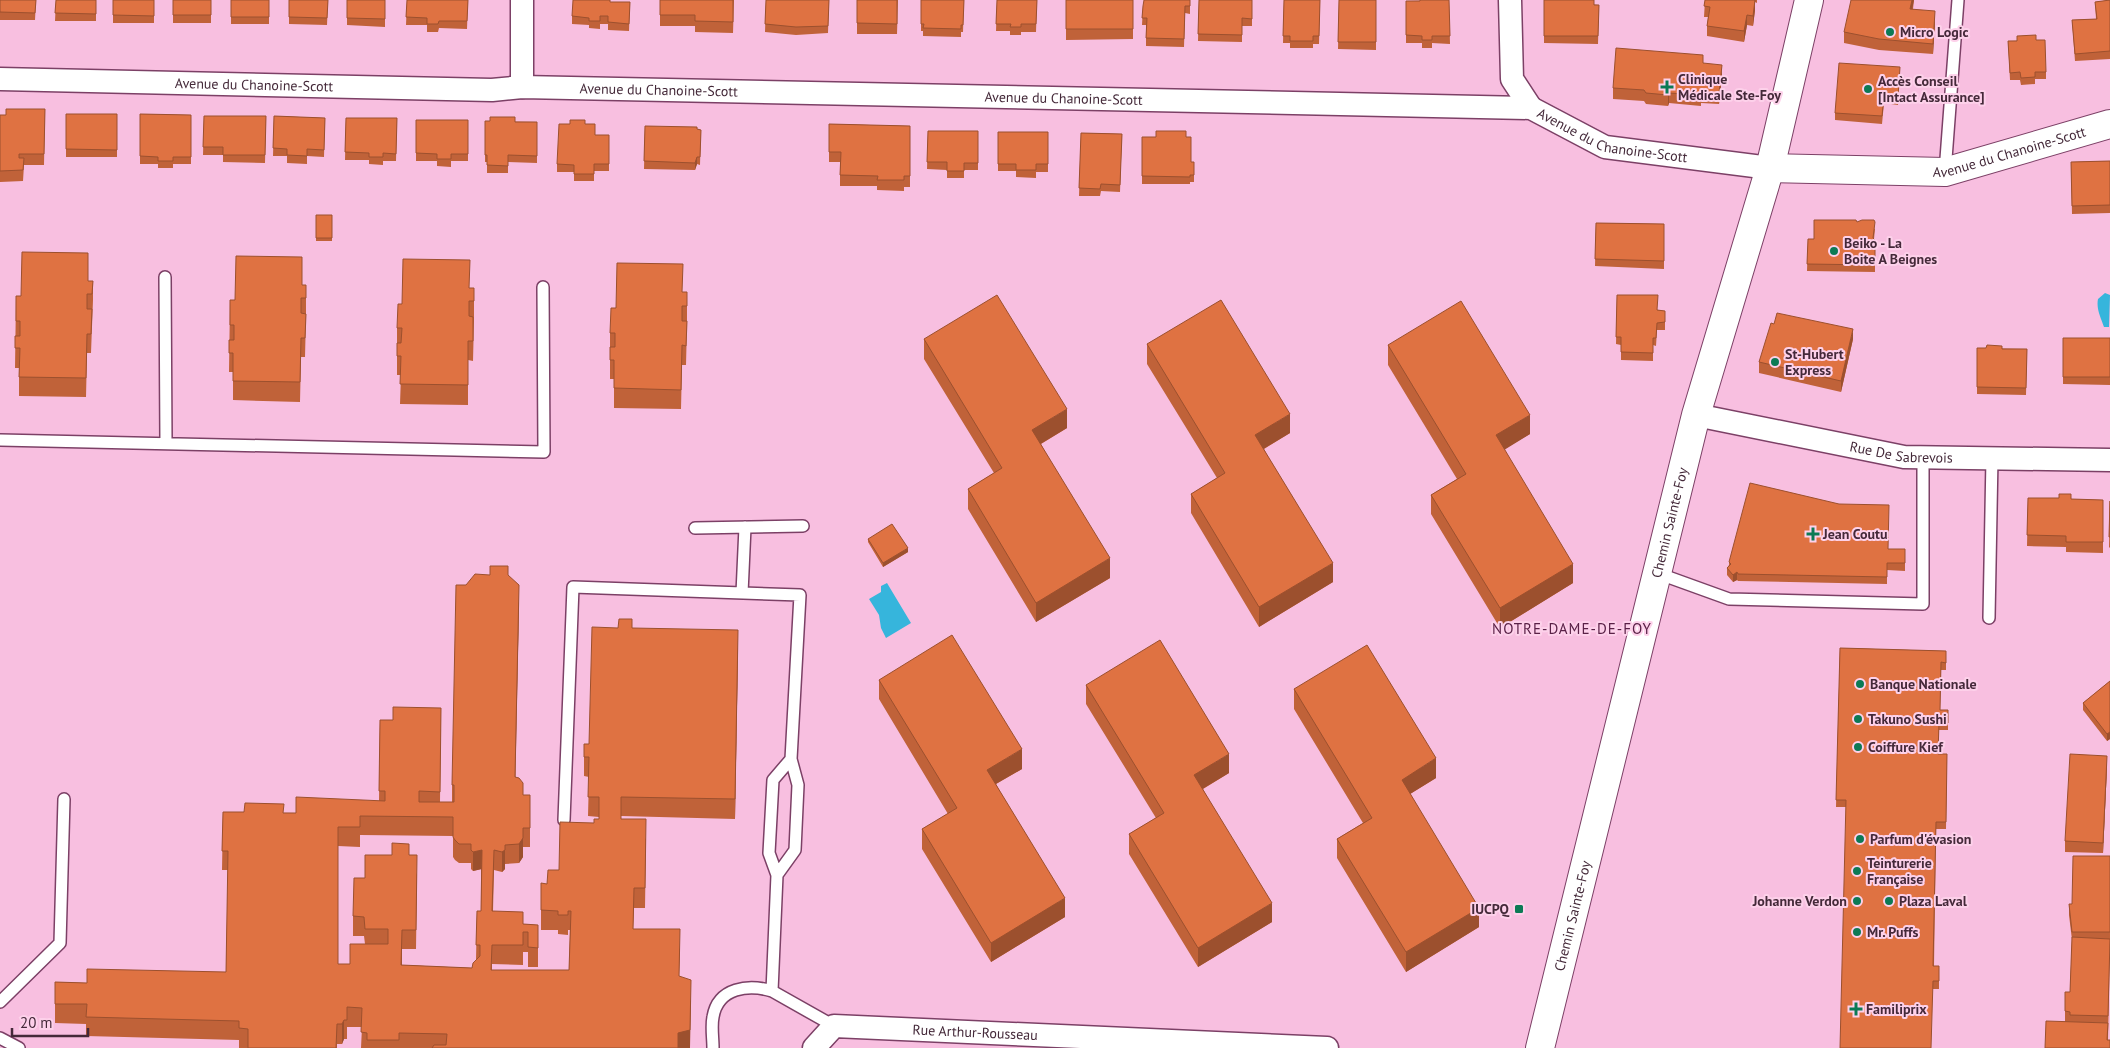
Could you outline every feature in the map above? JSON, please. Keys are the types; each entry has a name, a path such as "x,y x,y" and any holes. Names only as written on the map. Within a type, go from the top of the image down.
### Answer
{"main road":[{"name":"Chemin Sainte-Foy","path":"1540,1048 1696,415 1770,168 1809,0"},
{"name":"Avenue du Chanoine-Scott","path":"1770,168 1945,172 2110,124"}],"street":[{"path":"522,0 522,87"},
{"path":"1510,0 1512,78 1531,108"},
{"name":"Avenue du Chanoine-Scott","path":"0,79 483,90 522,87 1531,108 1605,147 1770,168"},
{"name":"Rue De Sabrevois","path":"1696,415 1904,458 2110,460"},
{"path":"814,1048 834,1026"},
{"name":"Rue Arthur-Rousseau","path":"834,1026 1327,1048"}],"lane":[{"path":"1945,172 1958,0"},
{"path":"165,277 166,444"},
{"path":"0,440 544,452 543,287"},
{"path":"1657,574 1729,599 1923,604 1923,458"},
{"path":"1989,618 1992,458"},
{"path":"695,528 803,526"},
{"path":"742,593 745,528"},
{"path":"564,820 573,587 800,595 790,759 798,785 795,850 777,875"},
{"path":"772,991 777,875 769,853 774,780 790,759"},
{"path":"0,1002 60,943 64,799"},
{"path":"713,1048 712,1016 722,998 737,988 758,986 772,991 834,1026"},
{"path":"0,1038 19,1048"}],"water":[{"path":"2105,293 2110,295 2109,327 2104,327 2098,306 2098,299"},
{"path":"887,583 911,623 886,638 881,628 879,615 869,599 881,592 881,586"}],"building":[{"path":"0,0 36,0 35,13 0,12"},
{"path":"56,0 96,0 96,14 55,13"},
{"path":"113,0 154,0 154,16 113,15"},
{"path":"173,0 211,0 211,15 173,15"},
{"path":"231,0 269,0 269,17 231,17"},
{"path":"289,0 328,0 327,18 289,17"},
{"path":"347,0 385,0 385,19 347,18"},
{"path":"407,0 468,0 467,21 439,21 438,24 427,24 427,18 406,17"},
{"path":"573,0 630,2 629,24 608,22 608,16 600,16 600,21 589,21 589,18 572,16"},
{"path":"660,0 733,0 733,22 695,21 695,15 660,15"},
{"path":"766,0 829,0 828,26 796,27 765,24"},
{"path":"857,0 897,0 897,24 857,23"},
{"path":"921,0 964,0 963,25 961,25 961,29 923,28 924,24 921,24"},
{"path":"997,0 1037,0 1036,24 1021,24 1021,27 1010,27 1011,24 996,24"},
{"path":"1066,0 1133,0 1133,29 1066,29"},
{"path":"1144,0 1190,0 1190,6 1185,6 1184,39 1146,38 1147,18 1142,18"},
{"path":"1199,0 1252,0 1252,19 1242,18 1242,35 1198,34"},
{"path":"1284,0 1320,0 1319,36 1313,36 1313,41 1290,41 1290,36 1283,36"},
{"path":"1339,0 1376,0 1376,42 1338,42"},
{"path":"1449,0 1450,36 1432,36 1432,40 1422,40 1422,36 1406,35 1406,1"},
{"path":"1544,0 1594,0 1594,5 1599,5 1598,36 1544,36"},
{"path":"1705,0 1755,0 1753,16 1747,15 1744,31 1707,26 1710,7 1704,6"},
{"name":"Micro Logic","path":"1851,0 1912,0 1910,9 1935,11 1933,44 1879,39 1844,32"},
{"path":"2110,0 2110,51 2075,54 2072,20 2097,19 2095,2"},
{"path":"2036,35 2036,40 2045,40 2046,72 2035,72 2035,77 2021,78 2020,72 2010,73 2008,41 2017,41 2017,36"},
{"name":"Clinique Médicale Ste-Foy","path":"1616,48 1703,55 1703,63 1722,65 1719,93 1701,92 1701,95 1669,93 1668,95 1646,93 1644,90 1613,88"},
{"name":"Accès Conseil [Intact Assurance]","path":"1839,63 1900,67 1898,97 1884,96 1882,116 1835,113"},
{"path":"6,109 45,109 44,154 19,154 19,158 24,158 23,170 0,171 0,115 6,115"},
{"path":"66,114 117,114 117,150 66,149"},
{"path":"140,114 191,115 191,157 173,157 173,161 158,161 158,157 140,156"},
{"path":"204,116 266,116 265,155 223,155 223,147 203,147"},
{"path":"274,116 325,118 324,150 307,149 307,156 287,155 287,149 273,148"},
{"path":"490,117 515,117 515,122 537,122 537,156 508,155 508,166 487,165 487,155 485,155 485,121 490,121"},
{"path":"346,118 397,118 396,154 383,153 383,157 369,157 369,153 345,152"},
{"path":"416,120 468,120 468,154 451,154 451,159 437,159 437,154 416,153"},
{"path":"570,120 585,120 585,124 595,124 595,135 609,135 609,164 594,164 594,174 574,174 574,165 557,164 559,124 570,124"},
{"path":"829,124 910,126 910,176 904,176 904,180 877,180 878,176 840,175 841,152 829,152"},
{"path":"645,126 697,127 697,129 701,130 700,157 697,157 695,163 644,161"},
{"path":"928,131 978,131 978,163 964,163 964,171 947,171 947,162 927,162"},
{"path":"1156,131 1186,131 1186,137 1191,137 1191,162 1194,162 1194,175 1190,175 1190,177 1142,176 1142,137 1156,137"},
{"path":"998,132 1048,132 1048,164 1036,164 1036,170 1016,170 1016,164 998,164"},
{"path":"1081,133 1122,134 1120,185 1101,184 1100,189 1079,188"},
{"path":"2110,161 2110,205 2072,206 2071,162"},
{"path":"316,215 332,215 332,238 316,238"},
{"path":"1814,220 1856,220 1857,222 1874,220 1875,265 1807,264 1808,239 1814,239"},
{"path":"1596,223 1664,224 1664,261 1595,259"},
{"path":"22,252 88,253 88,281 93,281 92,294 87,294 87,309 92,309 91,334 87,334 86,378 19,377 20,348 15,348 15,336 20,336 20,321 16,321 16,296 21,296"},
{"path":"236,256 302,257 302,285 306,285 306,298 301,298 301,313 306,314 305,338 301,338 300,382 233,381 233,353 229,353 229,340 234,340 234,325 230,325 230,300 235,300"},
{"path":"403,259 470,260 469,288 474,288 474,301 469,301 469,316 473,317 473,341 468,341 468,385 400,384 401,356 397,356 397,343 401,343 402,328 397,328 398,304 402,304"},
{"path":"617,263 683,264 682,292 687,292 687,306 682,306 682,321 687,321 686,346 682,345 681,390 614,388 614,360 610,360 610,347 615,347 615,333 610,333 611,308 616,308"},
{"path":"997,295 1067,409 1032,430 1110,558 1036,603 968,489 1002,468 924,339"},
{"path":"1617,295 1658,295 1657,310 1665,311 1665,322 1657,323 1656,338 1653,338 1653,353 1621,352 1621,337 1616,337"},
{"path":"1221,300 1290,414 1255,435 1333,563 1259,607 1191,494 1225,473 1147,344"},
{"path":"1461,301 1530,415 1496,435 1573,564 1500,608 1431,495 1466,474 1388,345"},
{"path":"1777,313 1853,329 1841,381 1759,362 1771,323 1774,324"},
{"path":"2063,338 2110,338 2110,377 2063,377"},
{"path":"1987,345 2002,346 2002,349 2027,349 2026,388 1977,387 1977,348 1986,348"},
{"name":"Jean Coutu","path":"1750,483 1839,504 1889,505 1888,549 1905,549 1905,563 1887,563 1887,577 1738,574 1737,572 1733,575 1727,568 1731,564 1729,562"},
{"path":"2059,494 2071,494 2071,499 2103,500 2103,542 2066,542 2066,536 2027,535 2028,498 2059,498"},
{"path":"2110,501 2110,537 2109,537"},
{"path":"892,524 908,548 883,563 868,539"},
{"path":"490,566 508,566 508,575 519,585 515,777 519,778 523,783 523,795 530,795 530,828 523,828 523,838 519,844 505,845 505,850 502,852 494,850 492,911 523,912 523,924 538,925 538,948 528,947 528,932 523,932 523,945 492,945 491,970 569,970 571,911 568,911 568,915 558,915 558,911 541,910 541,883 547,884 548,870 559,870 560,822 594,823 594,819 599,819 599,797 588,797 589,757 584,757 584,744 589,744 592,627 618,628 619,619 632,619 632,628 738,630 735,799 621,797 621,819 646,819 645,888 634,888 633,929 680,929 679,976 691,980 690,1030 678,1033 678,1048 432,1048 434,1045 446,1045 447,1034 399,1033 399,1040 367,1040 367,1033 361,1032 362,1008 347,1007 347,1020 344,1020 342,1024 337,1024 336,1048 248,1048 248,1029 239,1028 239,1021 86,1017 87,1004 55,1004 55,982 87,983 87,969 226,972 228,851 222,851 223,812 244,812 245,803 284,804 283,813 296,813 296,797 385,801 385,791 379,791 380,720 393,720 393,707 441,708 440,792 419,791 419,802 454,802 454,785 452,785 456,585 466,585 475,574 490,575","holes":["360,816 453,817 453,837 455,840 459,844 471,844 473,852 482,850 481,911 477,911 476,945 480,945 480,956 473,963 472,968 401,965 402,930 416,930 417,855 409,855 409,844 392,843 392,855 365,855 365,878 354,878 353,916 364,917 365,929 388,929 388,944 350,944 350,964 338,964 338,827 360,827"]},
{"path":"952,635 1022,749 987,770 1065,898 991,943 922,829 957,808 879,680"},
{"path":"1160,640 1229,754 1194,775 1272,903 1198,948 1129,834 1164,813 1086,685"},
{"path":"1367,645 1436,758 1402,780 1479,908 1406,952 1337,839 1372,818 1294,689"},
{"name":"Plaza Laval","path":"1840,648 1946,651 1946,663 1941,662 1940,710 1948,710 1948,723 1939,722 1938,754 1947,754 1946,822 1936,822 1933,966 1939,966 1939,981 1933,981 1931,1048 1840,1048 1846,800 1836,800"},
{"path":"2110,681 2110,732 2107,734 2083,703"},
{"path":"2070,754 2107,756 2103,843 2065,841"},
{"path":"2073,856 2110,856 2110,932 2072,932 2069,904 2072,904"},
{"path":"2072,937 2110,939 2108,1016 2070,1015 2070,1012 2065,1011 2065,992 2070,992"},
{"path":"2046,1021 2108,1023 2107,1040 2110,1040 2110,1048 2045,1048"}],"place":[{"name":"Micro Logic","path":"1890,32"},
{"name":"Clinique Médicale Ste-Foy","path":"1667,87"},
{"name":"Accès Conseil [Intact Assurance]","path":"1868,89"},
{"name":"Beiko - La Boite A Beignes","path":"1834,251"},
{"name":"St-Hubert Express","path":"1775,362"},
{"name":"Jean Coutu","path":"1813,534"},
{"name":"Banque Nationale","path":"1860,684"},
{"name":"Takuno Sushi","path":"1858,719"},
{"name":"Coiffure Kief","path":"1858,747"},
{"name":"Parfum d'évasion","path":"1860,839"},
{"name":"Teinturerie Française","path":"1857,871"},
{"name":"Johanne Verdon","path":"1857,901"},
{"name":"Plaza Laval","path":"1889,901"},
{"name":"IUCPQ","path":"1519,909"},
{"name":"Mr. Puffs","path":"1857,932"},
{"name":"Familiprix","path":"1856,1009"}],"district":[{"name":"NOTRE-DAME-DE-FOY","path":"1572,628"}]}
